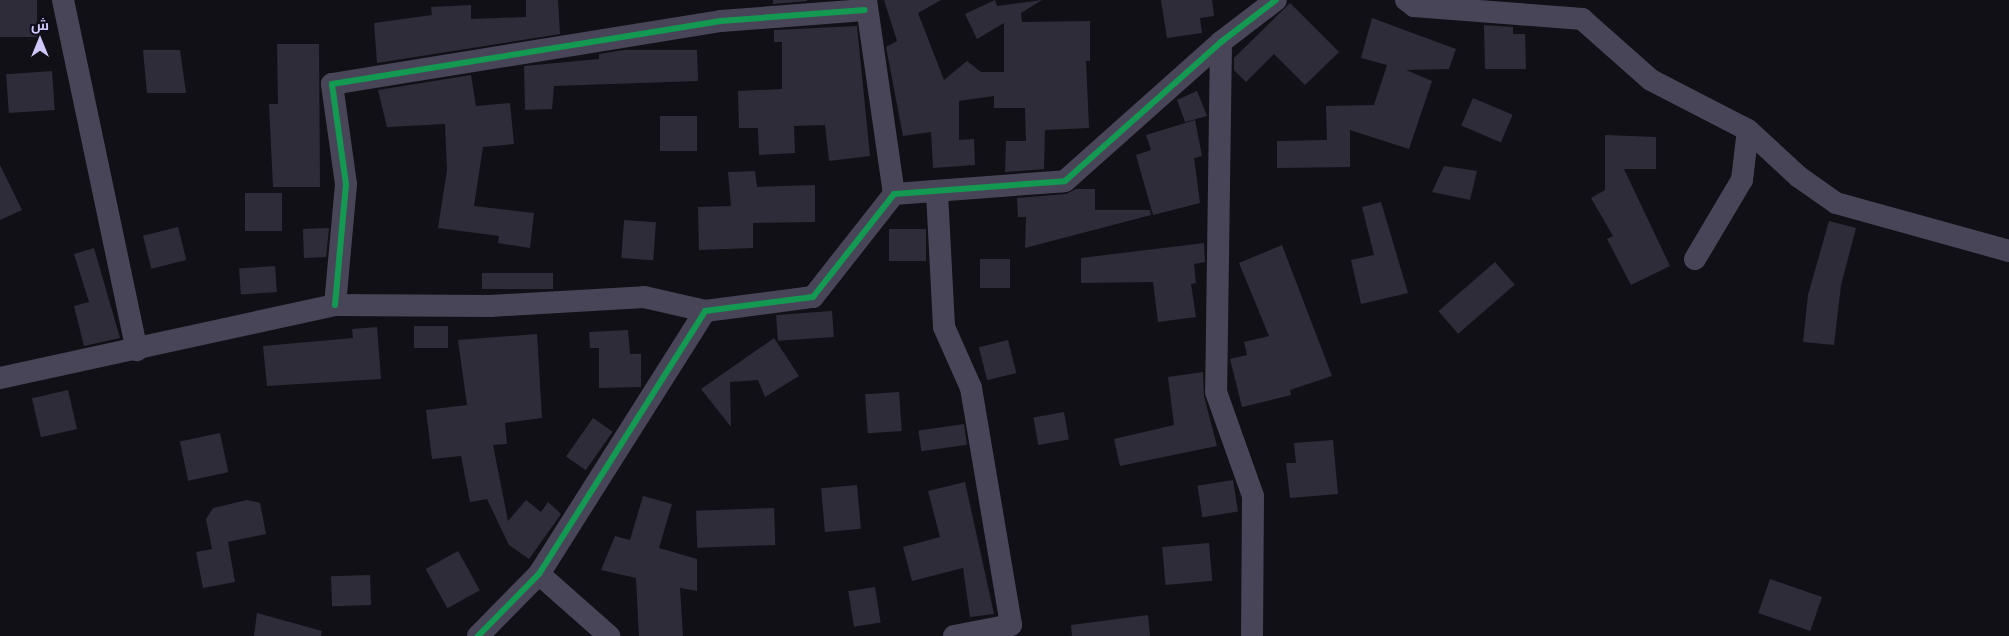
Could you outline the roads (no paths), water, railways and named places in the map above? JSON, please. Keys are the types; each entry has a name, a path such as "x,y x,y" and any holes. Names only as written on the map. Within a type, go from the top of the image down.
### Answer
{"street":[{"path":"63,0 137,350"},
{"path":"894,194 937,193 1065,180 1221,42 1276,0"},
{"path":"1406,0 1414,6 1582,19 1651,80 1748,130 1799,177 1836,203 2009,251"},
{"path":"0,378 137,350 335,305 490,306 644,298 705,311 813,297 894,194 865,5 721,21 332,84 346,184 335,305"},
{"path":"1221,42 1216,392 1253,496 1252,636"},
{"path":"1696,259 1742,180 1748,130"},
{"path":"937,193 944,327 971,388 1012,631 954,636"},
{"path":"478,636 539,574 705,311"},
{"path":"539,574 609,636"}]}
